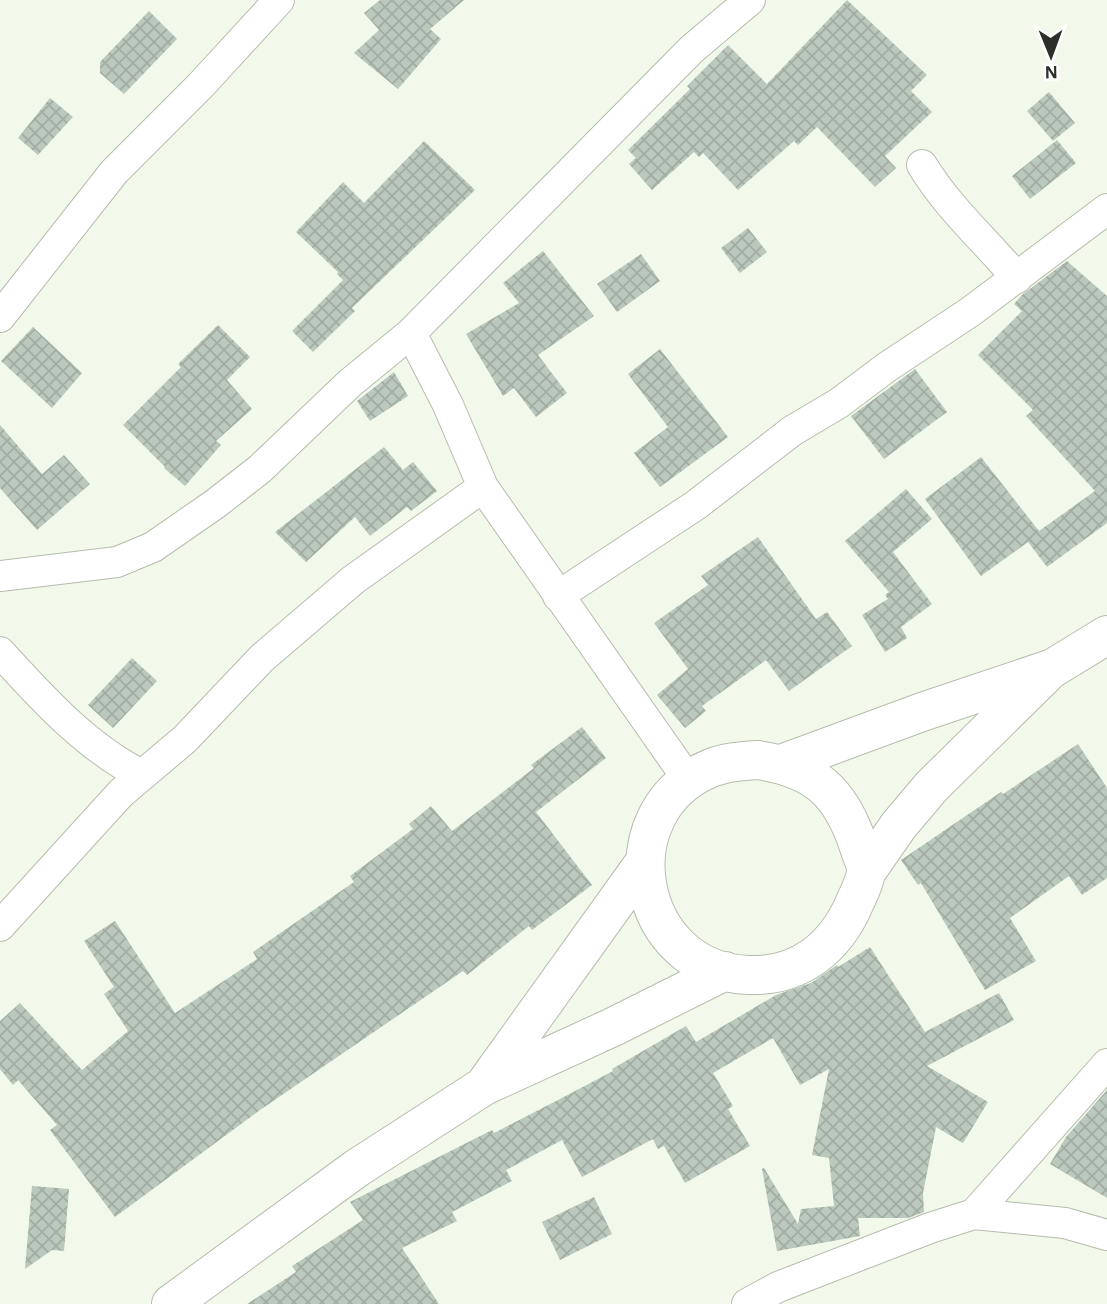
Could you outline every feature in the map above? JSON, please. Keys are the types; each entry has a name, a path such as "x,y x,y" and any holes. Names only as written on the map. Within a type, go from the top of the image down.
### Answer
{"main road":[{"path":"781,764 1052,668 1107,635"},
{"path":"867,871 853,826 844,808 824,786 804,773 781,764 758,760 733,762 710,769 689,781 671,797 657,817 648,839 644,863 646,887 664,932 681,949 701,963 747,975 772,974 795,967 816,955 834,939 848,919 867,871 899,825 932,786 1052,668"},
{"path":"484,1086 644,863"},
{"path":"171,1304 356,1168 484,1086 613,1027 725,971"}],"street":[{"path":"0,317 114,172 201,85 279,0"},
{"path":"0,576 117,562 153,547 215,504 260,469 350,383 411,333 692,49 750,0"},
{"path":"922,165 955,212 1017,278"},
{"path":"558,596 696,505 792,431 839,403 1017,278 1107,209"},
{"path":"411,333 448,405 483,487 689,781"},
{"path":"0,926 97,818 185,739 262,657 353,580 483,487"},
{"path":"0,652 99,748 120,764 142,775"},
{"path":"974,1214 1107,1064"},
{"path":"747,1304 778,1287 930,1228 974,1214 1065,1223 1107,1235"}],"building":[{"path":"380,0 464,0 430,29 441,39 398,89 354,53 379,30 364,13"},
{"path":"847,0 927,75 911,91 932,112 885,156 896,168 875,187 817,127 798,145 794,141 738,190 703,153 699,157 694,152 652,190 629,164 636,158 628,150 690,89 687,86 728,45 767,84"},
{"path":"149,11 177,39 124,94 100,73 100,62"},
{"path":"1049,92 1075,123 1053,141 1027,111"},
{"path":"50,98 73,117 38,155 18,138"},
{"path":"1057,140 1076,163 1030,199 1012,176"},
{"path":"424,141 475,190 352,308 355,311 313,352 292,331 343,280 296,232 343,182 364,203"},
{"path":"748,228 767,252 740,273 721,248"},
{"path":"543,251 594,316 538,355 567,393 536,417 514,388 503,396 466,334 519,303 503,283"},
{"path":"641,254 660,281 617,312 597,284"},
{"path":"1067,261 1107,296 1107,523 1047,567 1028,542 981,576 925,499 981,457 1039,531 1095,491 1026,416 1033,410 978,355 1022,311 1014,304 1023,294"},
{"path":"218,325 250,357 227,380 252,409 216,441 221,445 185,486 123,425 181,367 178,364"},
{"path":"33,327 82,373 52,408 1,361"},
{"path":"660,349 728,437 660,487 634,453 668,427 628,374"},
{"path":"915,369 947,412 884,459 851,416"},
{"path":"394,372 408,396 370,421 357,401"},
{"path":"0,425 42,474 64,455 90,484 37,530 0,488"},
{"path":"384,447 403,470 413,462 437,491 411,511 407,507 370,536 355,517 306,562 275,532"},
{"path":"906,489 932,519 893,552 932,604 901,627 907,638 885,652 862,615 888,599 885,595 889,592 845,541"},
{"path":"758,537 816,619 827,612 852,646 789,691 766,660 702,706 706,711 685,728 657,695 688,669 654,623 708,585 701,576"},
{"path":"132,658 157,681 113,728 88,705"},
{"path":"582,727 606,758 536,812 592,885 532,930 529,926 467,975 463,971 260,1110 115,1217 50,1130 57,1125 18,1080 13,1085 0,1069 0,1021 20,1003 82,1070 128,1031 104,994 114,987 84,941 115,921 175,1013 257,959 253,952 354,882 350,876 413,829 409,824 431,806 452,831 534,768 531,765"},
{"path":"1078,744 1107,788 1107,878 1082,895 1069,876 1010,918 1036,961 985,990 921,883 918,885 901,860"},
{"path":"870,947 925,1032 999,993 1014,1020 927,1066 988,1102 963,1143 936,1127 923,1193 924,1212 908,1218 858,1218 860,1236 777,1251 762,1169 764,1168 798,1224 801,1209 834,1206 829,1158 812,1155 829,1069 800,1085 773,1038 713,1073 733,1106 728,1109 750,1146 685,1183 664,1146 658,1149 653,1139 582,1177 562,1140 506,1170 512,1181 452,1212 457,1221 402,1248 439,1304 247,1304 296,1272 292,1266 363,1220 350,1202 492,1130 494,1133 558,1100 613,1071 612,1069 686,1026 696,1042 776,995 811,983"},
{"path":"1107,1090 1107,1198 1050,1164 1066,1137"},
{"path":"32,1186 69,1189 64,1251 52,1250 25,1269"},
{"path":"594,1197 612,1234 560,1260 542,1222"}]}
